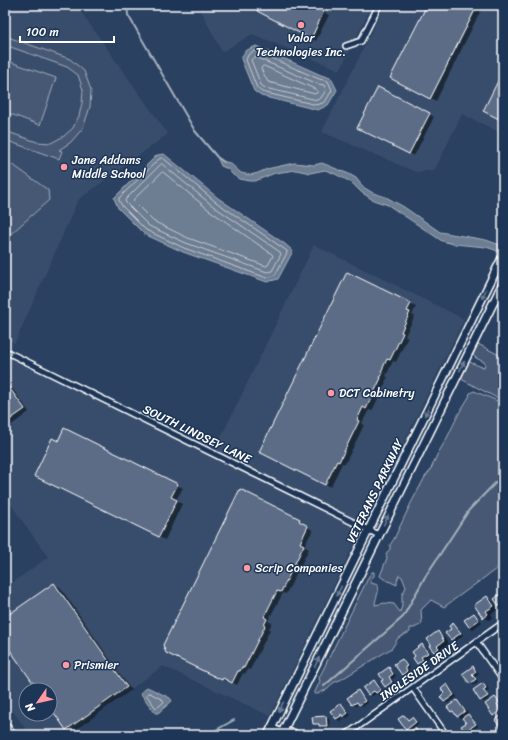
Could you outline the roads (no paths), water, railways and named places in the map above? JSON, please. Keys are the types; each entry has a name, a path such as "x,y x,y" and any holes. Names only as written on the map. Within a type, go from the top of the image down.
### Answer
{"main road":[{"name":"VETERANS PARKWAY","path":"268,735 502,258"},
{"name":"VETERANS PARKWAY","path":"282,734 503,284"},
{"path":"5,725 12,735"}],"street":[{"path":"346,46 361,41 379,5"},
{"name":"SOUTH LINDSEY LANE","path":"5,351 379,535"},
{"name":"INGLESIDE DRIVE","path":"349,734 503,623"},
{"path":"477,643 503,680"},
{"path":"413,688 446,735"},
{"path":"272,727 282,734 293,732 298,735"}],"water":[{"path":"256,46 331,78 337,90 328,105 318,110 261,96 254,91 241,59 245,51"},
{"path":"164,154 218,198 293,251 278,279 267,282 183,252 144,234 118,208 114,198 157,155"},
{"path":"217,157 221,161 230,163 241,173 250,175 267,169 294,163 314,165 322,163 356,178 363,187 404,207 440,232 486,240 503,246 503,255 486,247 454,244 442,241 388,205 373,200 361,192 351,182 325,170 310,173 296,170 275,173 255,181 250,181 240,179 233,175 228,169 221,166"},
{"path":"147,687 170,698 172,701 158,713 155,713 141,694"}],"waterway":[{"path":"127,5 128,15 195,131 217,157 224,162"},
{"path":"324,686 403,617 425,577 469,510 503,475"},
{"path":"207,735 234,720"}],"place":[{"name":"Valor Technologies Inc.","path":"301,25"},
{"name":"Jane Addams Middle School","path":"64,167"},
{"name":"DCT Cabinetry","path":"331,393"},
{"name":"Scrip Companies","path":"247,568"},
{"name":"Prismier","path":"66,665"}]}
